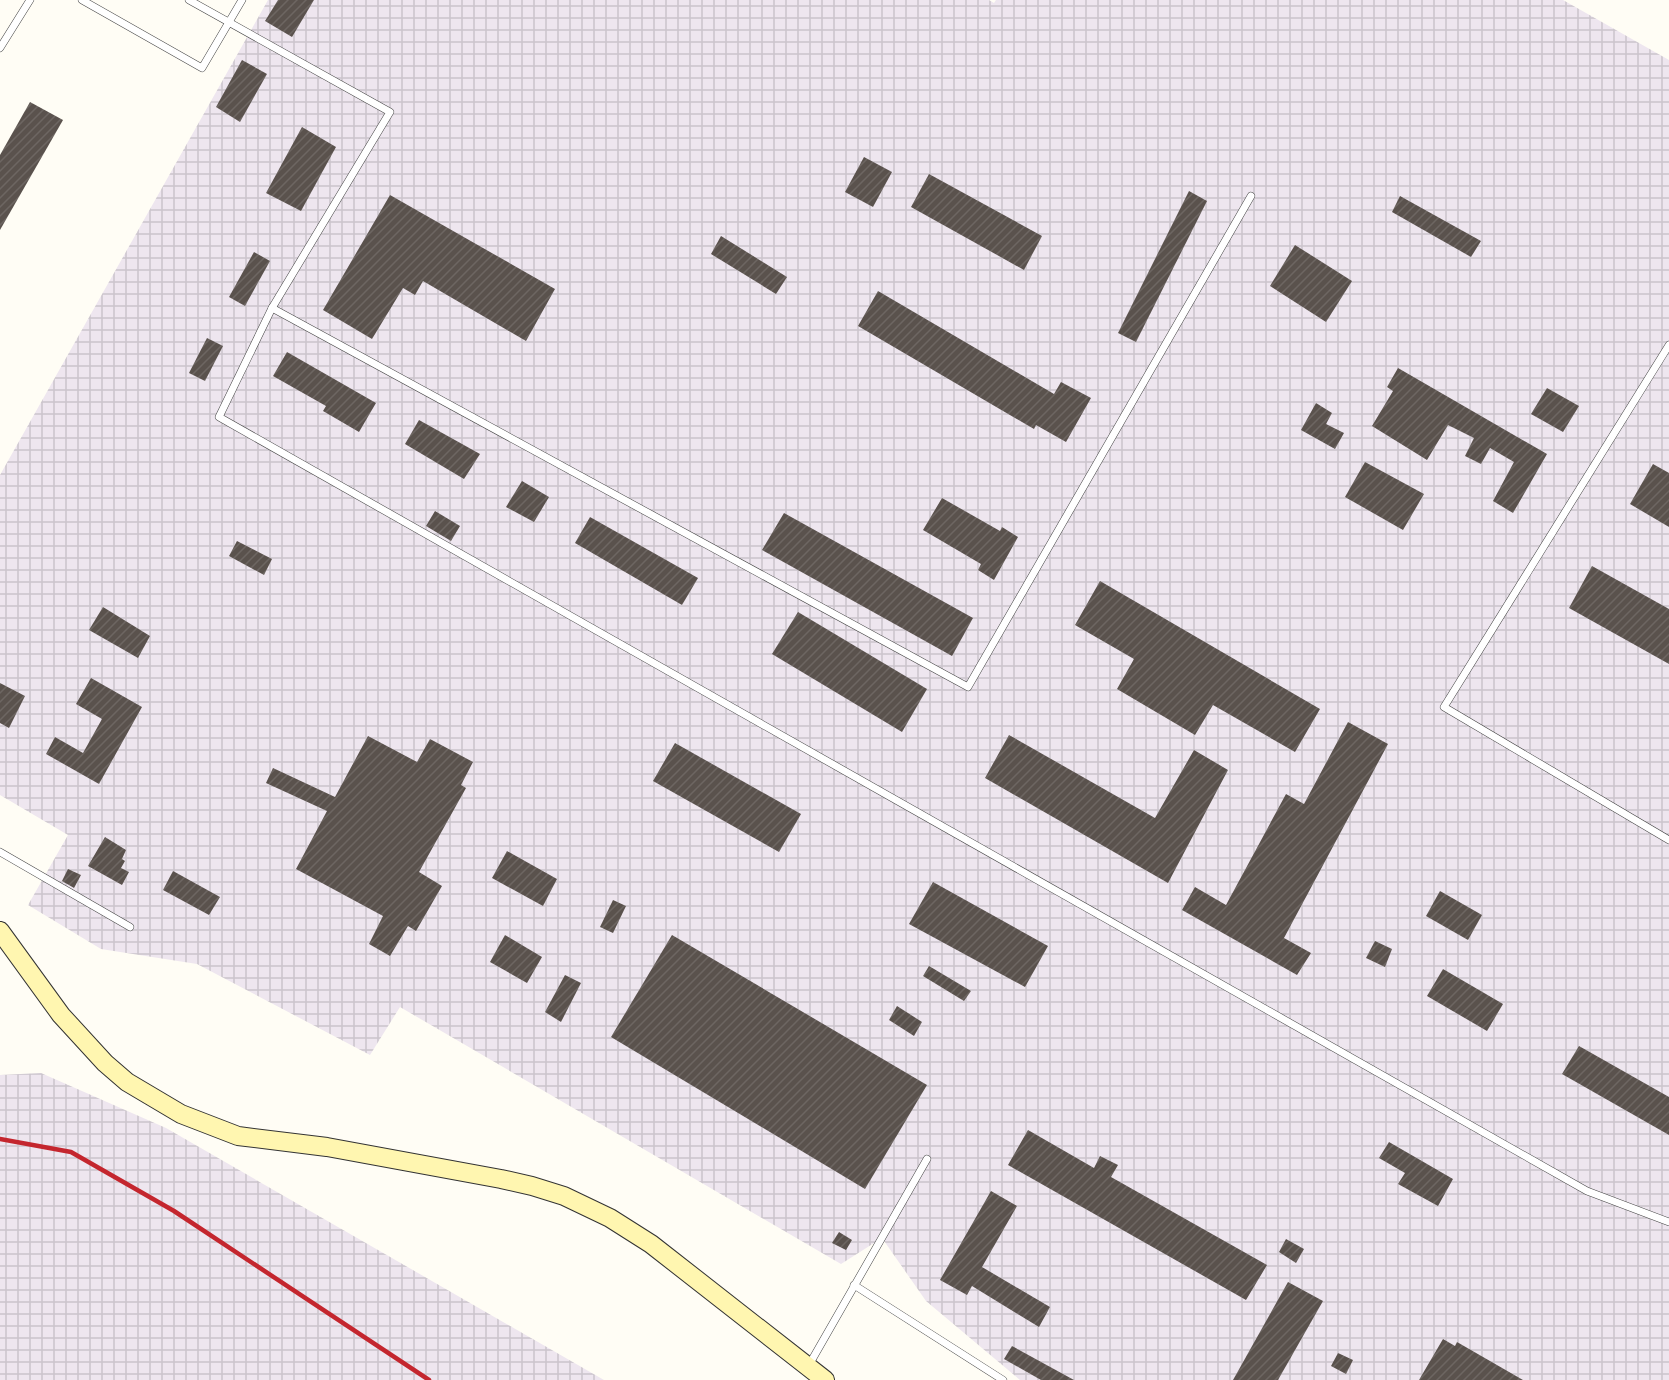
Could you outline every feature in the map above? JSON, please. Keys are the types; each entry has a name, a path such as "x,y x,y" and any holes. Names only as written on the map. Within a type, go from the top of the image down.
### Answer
{"street":[{"path":"0,931 61,1015 105,1063 127,1082 181,1114 238,1136 327,1147 501,1179 564,1197 609,1218 651,1244 825,1380"}],"lane":[{"path":"0,48 30,0"},
{"path":"82,0 202,68 242,0"},
{"path":"189,0 390,112 272,308 219,417 1587,1191 1669,1222"},
{"path":"272,308 968,687 1251,196"},
{"path":"1669,345 1444,707 1669,840"},
{"path":"0,852 130,927"},
{"path":"808,1368 927,1159"},
{"path":"854,1285 1003,1380"}],"shaded area":[{"path":"268,0 989,0 994,3 996,0 1563,0 1669,60 1669,1380 1020,1380 926,1301 882,1238 841,1264 400,1007 370,1055 197,964 101,949 28,905 68,835 0,795 0,475"},
{"path":"41,1073 166,1128 604,1380 0,1380 0,1075"}],"building":[{"path":"278,0 314,0 292,37 265,21"},
{"path":"242,60 267,74 240,122 216,107"},
{"path":"30,102 63,120 0,230 0,155"},
{"path":"302,127 336,147 301,211 266,193"},
{"path":"864,157 892,172 873,207 845,192"},
{"path":"929,174 1042,236 1024,270 911,207"},
{"path":"1189,191 1207,201 1136,342 1118,333"},
{"path":"390,195 555,289 526,341 423,281 415,295 403,288 372,339 323,310"},
{"path":"1400,196 1481,241 1471,257 1392,212"},
{"path":"721,236 787,277 776,294 711,254"},
{"path":"1295,245 1352,281 1326,322 1270,286"},
{"path":"254,252 270,261 245,306 229,297"},
{"path":"878,291 1054,394 1061,382 1091,398 1066,442 1036,425 1034,429 858,326"},
{"path":"207,338 223,346 205,381 189,373"},
{"path":"287,352 376,403 359,432 323,411 326,406 273,376"},
{"path":"1398,368 1547,454 1513,513 1493,501 1514,462 1490,448 1481,464 1465,456 1474,438 1448,425 1427,460 1372,426 1393,391 1387,387"},
{"path":"1547,388 1579,406 1563,432 1531,414"},
{"path":"1316,403 1332,413 1326,424 1344,433 1335,449 1301,430"},
{"path":"419,420 480,454 464,479 405,444"},
{"path":"1365,462 1424,494 1403,530 1345,497"},
{"path":"1653,464 1669,473 1669,527 1630,504"},
{"path":"522,481 549,497 534,522 506,507"},
{"path":"942,498 1000,531 1002,527 1018,537 994,580 978,570 981,564 923,530"},
{"path":"435,511 460,526 451,541 426,526"},
{"path":"784,513 973,618 952,656 762,550"},
{"path":"590,517 698,578 682,605 575,543"},
{"path":"237,541 272,559 264,575 229,556"},
{"path":"1592,566 1669,609 1669,664 1569,608"},
{"path":"1100,581 1320,709 1295,752 1213,705 1195,735 1117,689 1134,659 1075,625"},
{"path":"103,607 150,636 138,658 89,630"},
{"path":"798,612 927,689 902,732 772,654"},
{"path":"91,678 142,707 99,784 46,754 55,737 83,753 102,719 76,704"},
{"path":"0,683 25,696 9,728 0,723"},
{"path":"1348,722 1388,744 1284,938 1311,953 1297,975 1182,910 1195,887 1226,905 1286,794 1304,804"},
{"path":"1009,735 1155,818 1194,750 1228,770 1168,883 985,778"},
{"path":"368,736 417,762 430,739 473,762 461,785 466,788 419,872 442,886 416,931 408,926 390,956 369,944 383,916 296,869 327,811 266,783 273,768 335,797"},
{"path":"675,743 801,814 779,852 653,781"},
{"path":"105,837 126,850 122,859 125,861 121,868 129,872 122,885 88,866"},
{"path":"507,851 557,879 543,906 492,878"},
{"path":"68,869 81,875 74,888 62,881"},
{"path":"173,871 220,897 209,915 163,890"},
{"path":"933,882 1048,946 1025,987 909,924"},
{"path":"1440,891 1482,915 1468,940 1426,916"},
{"path":"613,900 626,906 613,933 600,927"},
{"path":"505,935 542,957 527,983 490,962"},
{"path":"672,935 927,1085 865,1189 611,1037"},
{"path":"1375,941 1392,949 1385,967 1366,958"},
{"path":"929,966 971,991 964,1001 923,976"},
{"path":"1443,969 1503,1004 1487,1031 1427,996"},
{"path":"565,975 581,983 561,1022 545,1012"},
{"path":"897,1006 922,1022 914,1036 889,1020"},
{"path":"1579,1046 1669,1097 1669,1135 1562,1074"},
{"path":"1028,1130 1094,1168 1100,1156 1118,1165 1111,1177 1267,1265 1246,1300 1008,1165"},
{"path":"1389,1142 1453,1179 1438,1206 1398,1184 1405,1173 1379,1158"},
{"path":"991,1191 1017,1206 982,1267 1050,1307 1039,1327 972,1286 967,1295 940,1280"},
{"path":"839,1232 852,1240 846,1250 832,1243"},
{"path":"1286,1239 1304,1249 1296,1263 1279,1252"},
{"path":"1288,1282 1323,1301 1278,1380 1233,1380"},
{"path":"1443,1339 1455,1346 1457,1342 1523,1380 1419,1380"},
{"path":"1012,1346 1074,1380 1041,1380 1004,1359"},
{"path":"1338,1353 1353,1360 1346,1374 1331,1366"}],"railway":[{"path":"0,1139 71,1152 174,1211 429,1380"}]}
